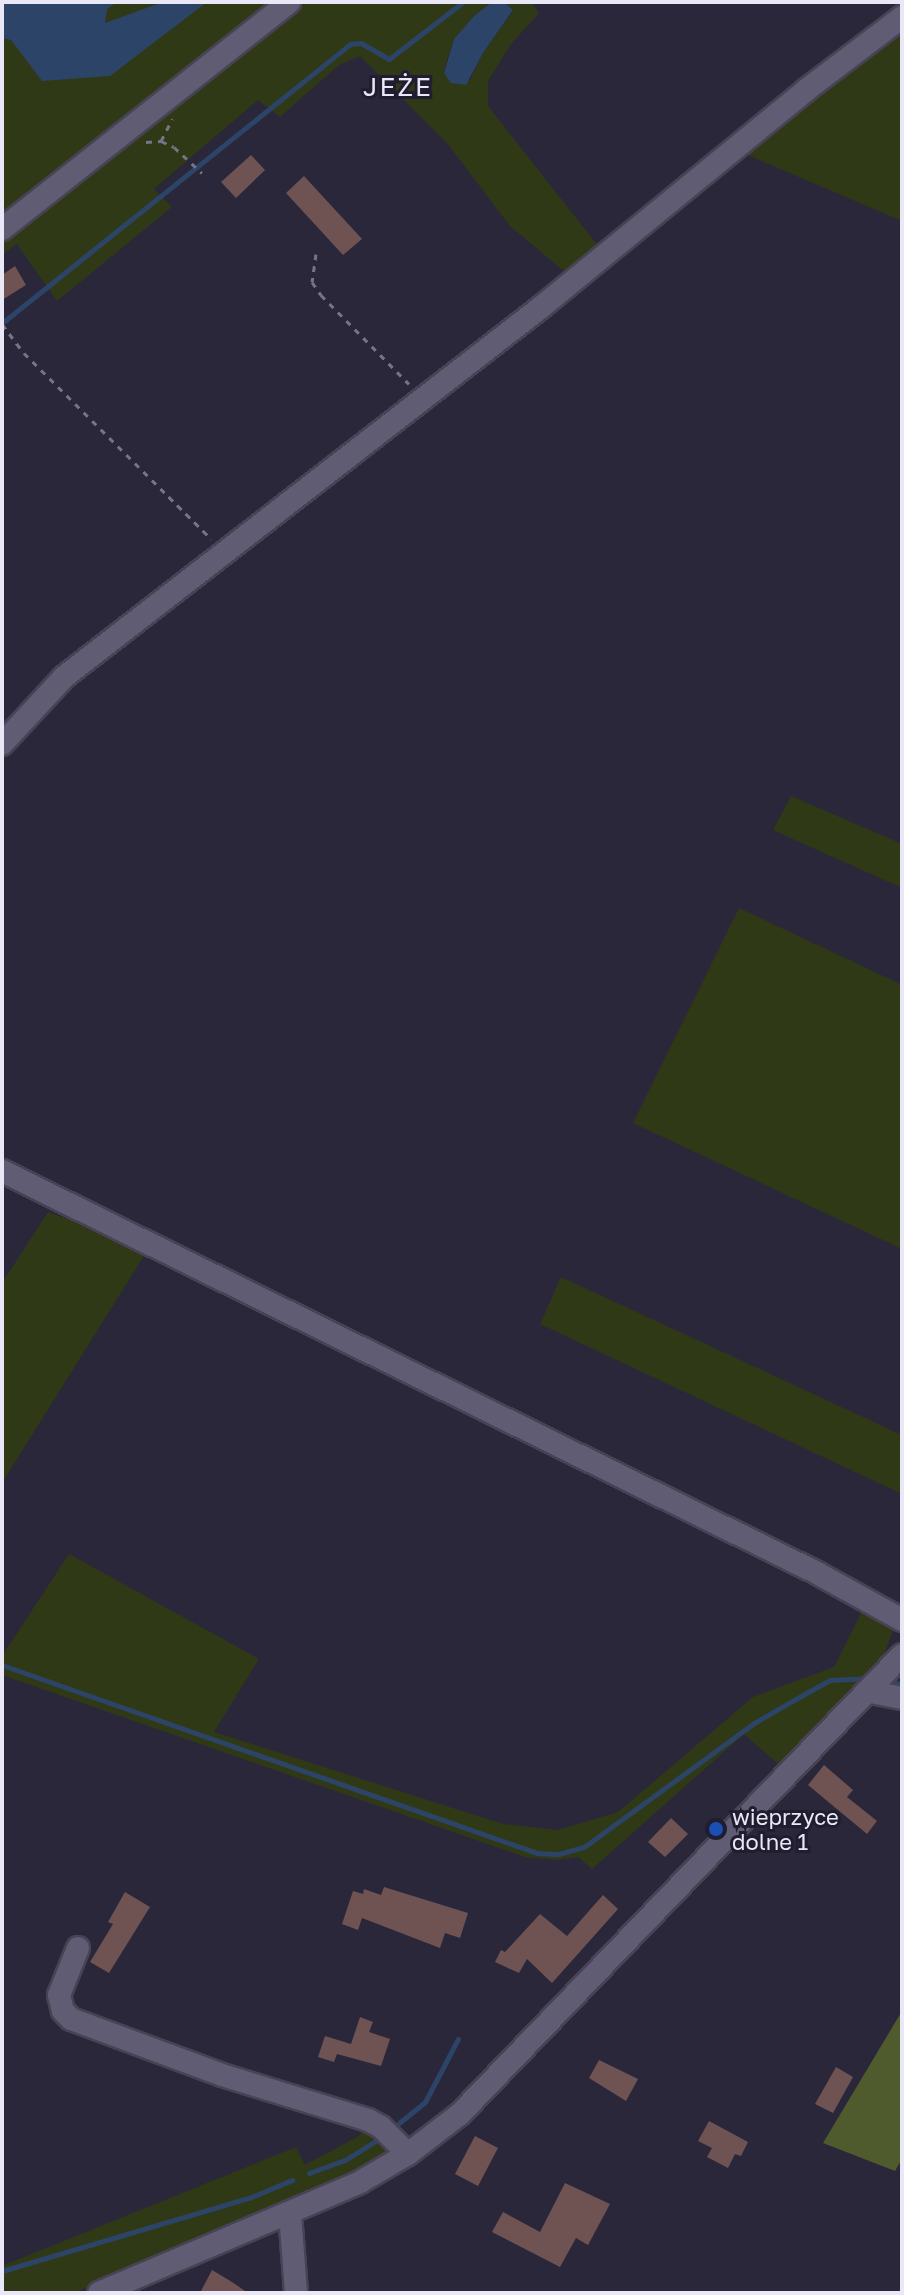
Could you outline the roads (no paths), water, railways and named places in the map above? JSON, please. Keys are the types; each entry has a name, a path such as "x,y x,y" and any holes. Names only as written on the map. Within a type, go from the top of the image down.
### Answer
{"street":[{"path":"2,229 289,2"},
{"path":"2,744 64,677 419,401 902,17"},
{"path":"2,1171 817,1573 902,1620"},
{"path":"99,2293 360,2182 408,2154 460,2114 871,1692 902,1655"},
{"path":"871,1692 902,1698"},
{"path":"78,1948 59,1995 63,2011 71,2019 222,2075 368,2120 381,2127 408,2154"},
{"path":"290,2213 296,2293"}],"water":[{"path":"2,2 117,2 107,9 105,23 163,2 207,2 110,76 42,81 11,40 2,38"},
{"path":"492,2 504,2 513,10 483,53 466,85 451,83 444,73 454,39 474,16"}],"waterway":[{"path":"2,323 350,44 361,43 389,59 463,2"},
{"path":"2,1665 537,1853 559,1854 584,1847 754,1723 801,1696 830,1680 872,1678"},
{"path":"886,1681 902,1684"},
{"path":"399,2123 425,2102 458,2039"},
{"path":"309,2173 345,2160 379,2139"},
{"path":"2,2271 249,2198 292,2180"}],"place":[{"name":"wieprzyce dolne 1","path":"716,1829"}],"district":[{"name":"JEŻE","path":"398,87"}]}
